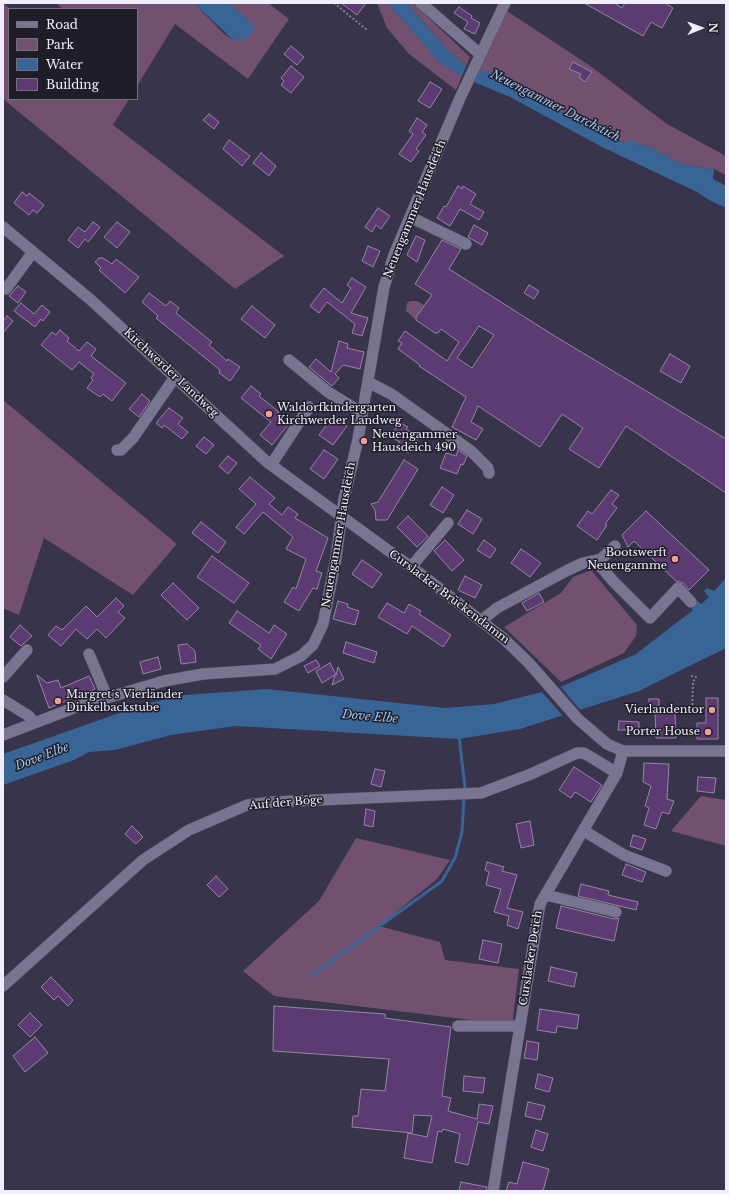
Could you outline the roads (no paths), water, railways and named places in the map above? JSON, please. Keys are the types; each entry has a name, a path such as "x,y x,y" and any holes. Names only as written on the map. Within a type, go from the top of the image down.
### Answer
{"street":[{"path":"420,3 480,54"},
{"name":"Neuengammer Hausdeich","path":"3,735 107,697 145,686 189,676 275,669 300,656 312,645 323,624 336,558 341,517 368,382 384,287 394,255 467,83 505,3"},
{"path":"410,217 466,244"},
{"name":"Kirchwerder Landweg","path":"3,227 91,300 271,465 341,517"},
{"path":"6,289 33,252"},
{"path":"289,360 328,392 362,413"},
{"path":"117,450 121,450 133,438 175,377"},
{"path":"368,382 391,394 471,451 488,468 489,473"},
{"path":"271,465 309,407"},
{"name":"Curslacker Brückendamm","path":"341,517 411,567 504,638 578,719 607,744 623,751"},
{"path":"411,567 448,523"},
{"path":"482,620 497,608 568,570 582,563 601,559 615,546"},
{"path":"596,561 613,581 650,618 678,588 691,602"},
{"path":"3,677 27,650"},
{"path":"89,654 107,697"},
{"path":"3,700 29,716 34,723"},
{"path":"623,751 726,750"},
{"name":"Curslacker Deich","path":"493,1191 540,904 617,773 623,751"},
{"name":"Auf der Böge","path":"3,986 143,860 189,830 247,805 295,801 481,793 531,774 577,753 584,753 617,773"},
{"path":"584,831 624,856 666,871"},
{"path":"546,895 616,912"},
{"path":"458,1026 520,1026"}],"water":[{"path":"194,3 229,3 253,25 253,30 249,37 240,40 233,40"},
{"path":"388,3 407,3 447,50 466,66 462,76 440,63"},
{"path":"479,70 494,72 505,80 510,88 571,117 577,116 581,122 624,143 632,140 637,144 650,147 684,165 714,169 713,179 726,186 726,208 709,200 697,192 602,147 510,97 474,82"},
{"name":"Dove Elbe","path":"726,578 726,648 639,691 520,729 459,739 236,726 171,735 115,750 89,752 74,760 3,785 3,754 145,704 185,695 267,689 445,708 494,704 558,688 636,654 693,610 689,605 695,599 701,604 709,597 704,591 707,588 714,591"}],"waterway":[{"path":"459,736 465,788"},
{"path":"312,975 442,881 455,858 462,832 464,799"}],"place":[{"name":"Waldorfkindergarten Kirchwerder Landweg","path":"269,414"},
{"name":"Neuengammer Hausdeich 490","path":"364,441"},
{"name":"Bootswerft Neuengamme","path":"675,559"},
{"name":"Margret´s Vierländer Dinkelbackstube","path":"58,701"},
{"name":"Vierlandentor","path":"712,710"},
{"name":"Porter House","path":"708,732"}],"water label":[{"name":"Neuengammer Durchstich","path":"555,106"}]}
